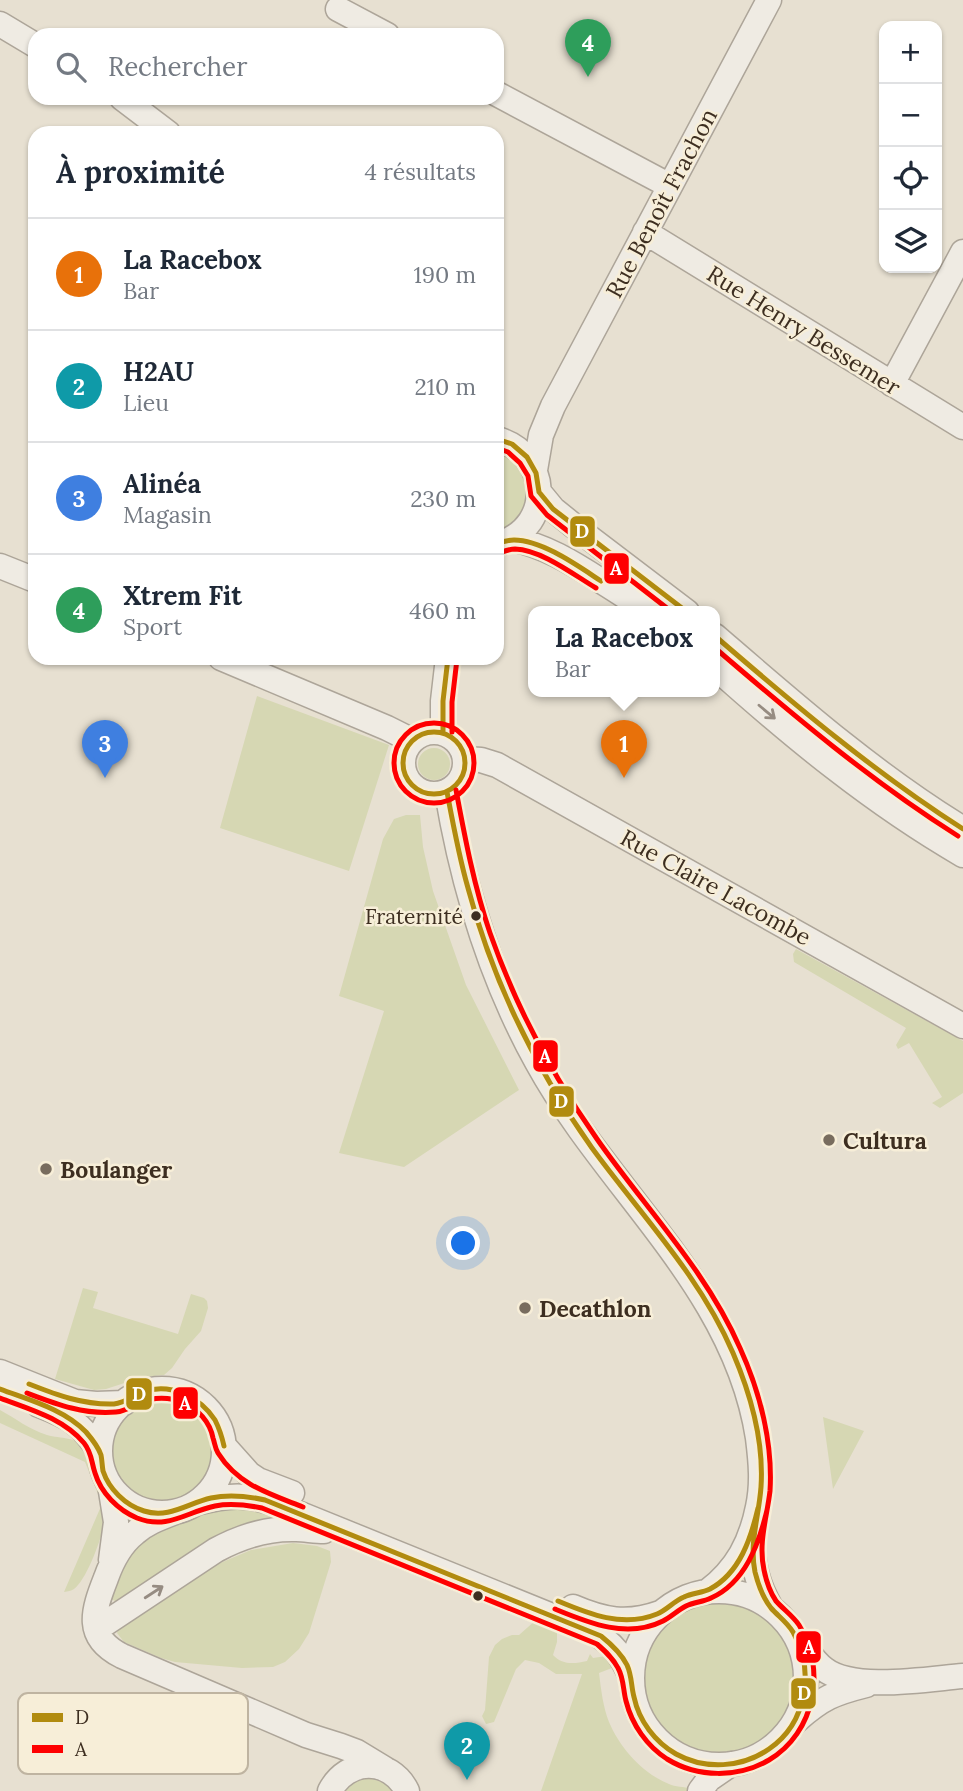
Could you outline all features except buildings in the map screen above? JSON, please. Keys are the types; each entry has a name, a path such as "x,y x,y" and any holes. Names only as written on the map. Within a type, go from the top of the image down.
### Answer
{"street":[{"name":"Rue Benoît Frachon","path":"504,542 530,522 537,508 541,435 553,406 769,0"},
{"path":"338,9 374,28"},
{"path":"0,24 28,41"},
{"path":"504,98 670,186"},
{"path":"131,105 158,126"},
{"name":"Rue Henry Bessemer","path":"645,232 963,427"},
{"path":"892,384 963,252"},
{"name":"Rue Benoît Frachon","path":"504,439 532,429 553,406"},
{"path":"504,441 524,454 548,504 679,606"},
{"path":"504,542 541,548 563,558 640,606"},
{"path":"0,566 28,577"},
{"path":"720,640 839,742 912,796 963,829"},
{"path":"238,665 387,727 410,743"},
{"path":"443,732 447,665"},
{"path":"720,671 832,767 963,855"},
{"path":"428,732 443,732 457,740 463,749 465,769 456,786 447,792 427,794 418,790 405,775 405,751 418,736 428,732"},
{"name":"Rue Claire Lacombe","path":"466,759 496,765 963,1026"},
{"path":"447,792 459,855 477,924 497,979 525,1040 573,1120 666,1244 711,1311 734,1357 752,1408 760,1456 761,1493 753,1529 746,1548 735,1565 708,1591"},
{"path":"0,1372 75,1402 124,1402"},
{"path":"0,1389 70,1418 83,1429 100,1452"},
{"path":"110,1568 116,1522 115,1505 100,1452 106,1424 114,1412 135,1395 155,1390 188,1395 212,1415 221,1433 222,1466 218,1478 206,1494 187,1507 151,1521 132,1535 110,1568 95,1605 94,1619 104,1643 114,1652 208,1693"},
{"path":"223,1446 244,1470 257,1480 581,1611 615,1620 634,1620 660,1613"},
{"path":"110,1485 125,1501 143,1510 157,1513 226,1496 255,1497 594,1633 608,1641 624,1661 641,1717 652,1734 667,1748 697,1762 711,1765 731,1764 756,1757 782,1738 816,1703 831,1694 876,1682"},
{"path":"97,1629 216,1550 237,1539 269,1530 321,1532 339,1529"},
{"path":"753,1529 755,1572 771,1608"},
{"path":"631,1677 640,1639 660,1613 682,1598 708,1591 741,1593 754,1597 771,1608 790,1627 797,1639 804,1658 806,1678 804,1698 794,1723"},
{"path":"797,1639 816,1661 832,1674 847,1679 876,1682 963,1676"},
{"path":"248,1710 306,1735 349,1749 398,1778 407,1791"},
{"path":"306,1735 327,1758 329,1791"},
{"path":"700,1791 709,1779 731,1764"},
{"path":"329,1791 340,1776 354,1768 369,1766 385,1769"}],"green space":[{"path":"504,456 521,472 527,491 523,511 504,528"},
{"path":"257,696 389,745 349,871 220,828"},
{"path":"434,748 446,752 450,764 446,776 434,780 422,776 418,764 422,752"},
{"path":"406,815 420,815 423,847 433,891 466,985 519,1090 404,1167 339,1153 384,1011 339,996 383,839 394,819"},
{"path":"796,949 963,1041 963,1093 940,1108 932,1103 942,1097 909,1043 898,1049 896,1045 906,1028 794,962 793,954"},
{"path":"83,1288 98,1292 93,1308 178,1334 191,1294 204,1298 208,1308 201,1331 164,1375 143,1377 106,1389 94,1390 55,1379"},
{"path":"161,1400 181,1404 197,1415 208,1431 212,1451 208,1471 197,1487 181,1498 161,1502 141,1498 125,1487 114,1471 110,1451 114,1431 125,1415 141,1404"},
{"path":"0,1410 41,1433 78,1442 92,1460 105,1498 106,1518 85,1575 72,1590 64,1592 102,1504 85,1462 0,1423"},
{"path":"823,1417 864,1431 833,1489"},
{"path":"229,1501 304,1520 117,1602 109,1598 128,1547 173,1523"},
{"path":"293,1543 317,1546 330,1551 331,1562 309,1633 299,1649 285,1662 273,1667 242,1668 175,1662 124,1642 117,1633 120,1623 213,1566 251,1550"},
{"path":"720,1602 749,1608 774,1624 790,1649 796,1678 790,1707 774,1732 749,1748 720,1754 691,1748 666,1732 650,1707 644,1678 650,1649 666,1624 691,1608"},
{"path":"536,1620 557,1629 553,1655 560,1661 577,1663 587,1661 590,1654 593,1658 606,1656 612,1668 599,1673 601,1692 607,1716 619,1741 633,1759 650,1773 671,1785 691,1788 690,1791 541,1791 582,1674 556,1674 539,1663 525,1660 516,1669 494,1722 486,1724 482,1716 485,1710 489,1657 495,1645 502,1639 519,1635"},
{"path":"370,1778 385,1783 393,1791 345,1791 356,1781"}],"transit line":[{"name":"D","path":"504,441 512,444 527,457 536,473 539,492 553,509 679,606"},
{"name":"A","path":"504,451 520,463 528,476 531,496 547,515 664,606"},
{"name":"D","path":"504,541 514,540 536,544 601,581"},
{"name":"A","path":"504,552 515,549 536,554 596,588"},
{"name":"D","path":"720,640 867,761 963,829"},
{"name":"A","path":"720,652 863,770 958,836"},
{"name":"D","path":"443,732 447,665"},
{"name":"A","path":"452,732 456,665"},
{"name":"A","path":"434,723 449,726 462,735 471,748 474,763 471,778 462,791 449,800 434,803 419,800 406,791 397,778 394,763 397,748 406,735 419,726 434,723"},
{"name":"D","path":"428,732 440,732 456,741 463,751 465,763 463,775 456,785 440,794 428,794 417,789 408,780 403,769 403,757 408,746 417,737 428,732"},
{"name":"A","path":"0,1398 45,1415 76,1434 89,1450 98,1480 106,1494 117,1506 137,1518 168,1521 221,1505 262,1508 597,1644 618,1668 629,1710 641,1734 660,1754 679,1765 705,1772 731,1773 744,1770 769,1760 797,1734 812,1699 813,1661 808,1642 799,1625 776,1601 764,1570 762,1550 770,1473 764,1418 754,1382 726,1319 710,1292 597,1139 536,1040 511,987 484,915 456,790"},
{"name":"D","path":"0,1389 46,1406 77,1424 98,1449 109,1484 124,1500 144,1511 162,1513 224,1496 265,1500 601,1636 616,1649 627,1665 636,1706 649,1730 668,1749 687,1759 723,1765 747,1760 769,1749 792,1725 804,1695 804,1663 793,1632 768,1604 755,1572 753,1551 761,1487 760,1453 751,1402 739,1369 704,1298 592,1148 553,1087 518,1024 478,923 447,792"},
{"name":"D","path":"29,1384 70,1399 103,1404 125,1401 154,1389 184,1394 209,1412 224,1446"},
{"name":"A","path":"27,1393 59,1405 93,1412 120,1411 156,1398 183,1402 194,1408 206,1421 218,1453 235,1473 256,1487 303,1507"},
{"name":"D","path":"558,1601 606,1618 632,1620 657,1614 684,1597 710,1589 729,1574 748,1543 758,1508"},
{"name":"A","path":"555,1609 595,1624 622,1629 636,1629 663,1621 686,1606 711,1598 733,1583 742,1573 755,1549 767,1510"}],"place":[{"name":"Xtrem Fit","path":"588,77"},
{"name":"Alinéa","path":"105,778"},
{"name":"La Racebox","path":"624,778"},
{"name":"Fraternité","path":"476,916"},
{"name":"Cultura","path":"829,1140"},
{"name":"Boulanger","path":"46,1169"},
{"name":"Decathlon","path":"525,1308"},
{"name":"H2AU","path":"467,1780"}]}
